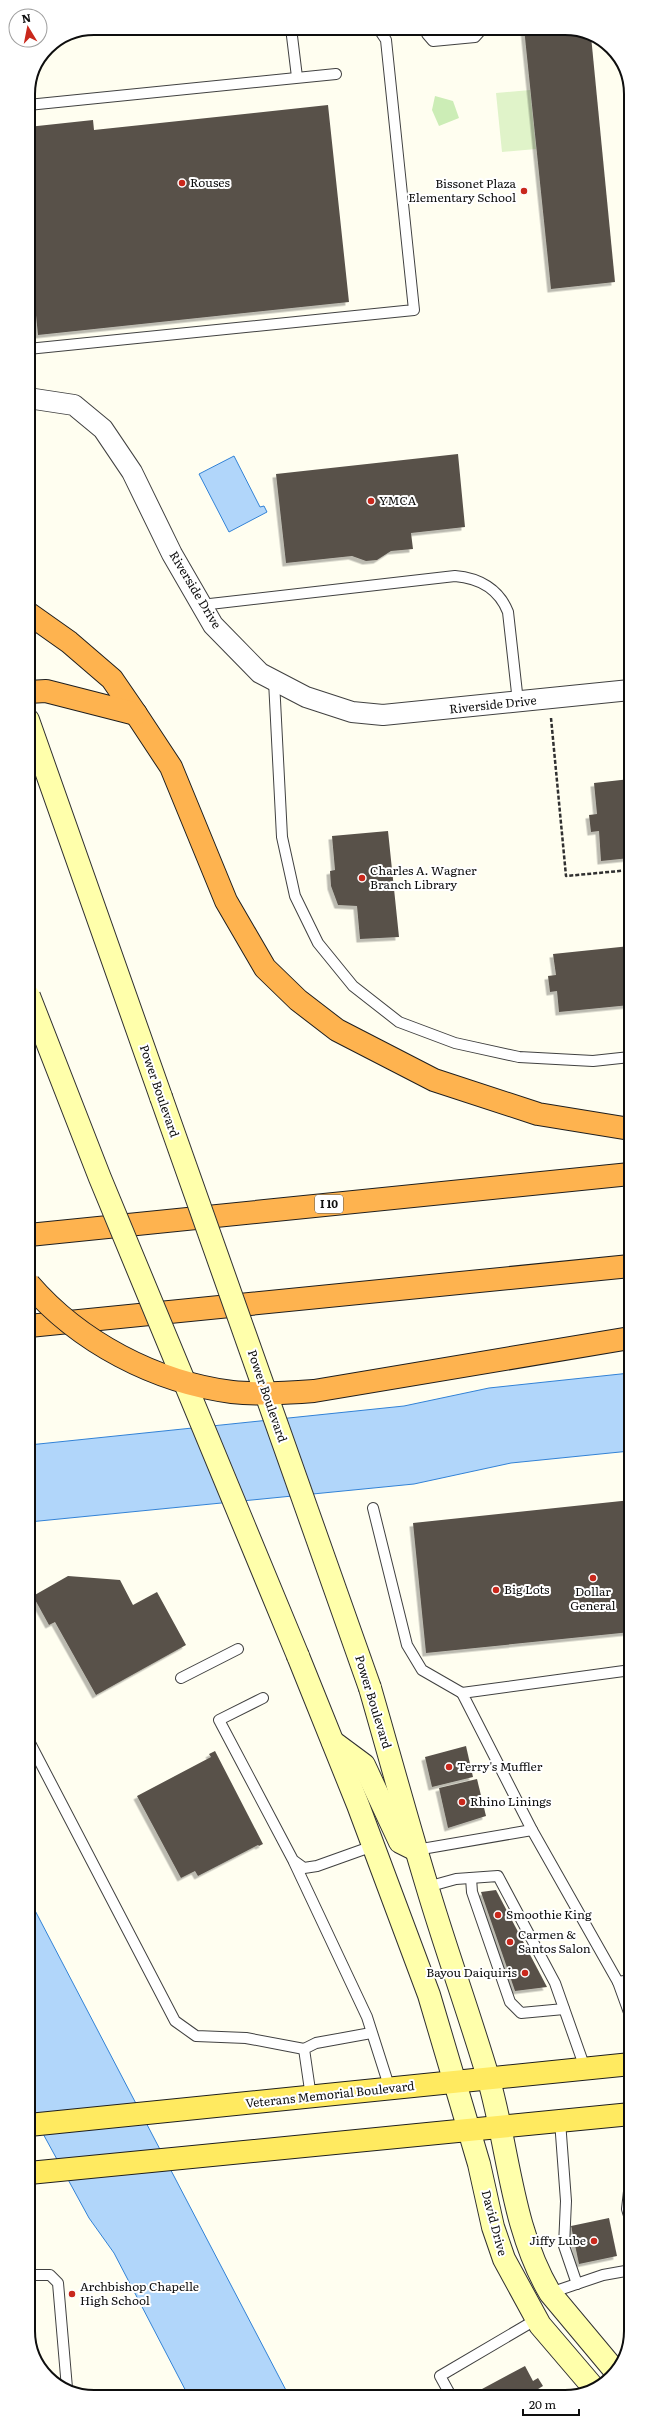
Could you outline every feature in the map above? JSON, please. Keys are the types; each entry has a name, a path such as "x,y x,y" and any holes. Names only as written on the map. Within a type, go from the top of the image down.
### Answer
{"highway":[{"path":"35,618 69,642 112,680 136,714 171,767 226,901 265,968 298,1000 337,1030 434,1080 538,1114 624,1128"},
{"path":"35,692 46,691 136,714"},
{"name":"I 10","path":"35,1233 624,1175"},
{"path":"35,1325 624,1267"},
{"path":"35,1291 45,1303 76,1329 113,1352 154,1372 194,1384 232,1392 283,1393 314,1391 624,1339"}],"main road":[{"name":"Power Boulevard","path":"35,740 370,1688 427,1887 488,2078"},
{"path":"35,1014 100,1178 333,1742 429,1995 456,2082"},
{"path":"333,1742 364,1765 400,1842 416,1850"},
{"name":"Veterans Memorial Boulevard","path":"35,2124 624,2065"},
{"path":"488,2078 500,2127 511,2188 520,2219 542,2279 550,2293 612,2367"},
{"name":"David Drive","path":"456,2082 504,2259 537,2319 566,2356 591,2384"},
{"path":"35,2172 187,2159 624,2115"}],"street":[{"name":"Riverside Drive","path":"35,399 74,405 103,429 132,472 172,554 214,625 260,673 295,693 352,712 382,715 624,691"}],"lane":[{"path":"292,35 297,78"},
{"path":"35,349 414,310 386,40 383,35"},
{"path":"428,35 433,41 475,37 477,35"},
{"path":"35,104 336,74"},
{"path":"201,605 454,576 467,577 494,590 504,601 508,612 518,702"},
{"path":"274,681 282,837 295,896 318,943 353,986 399,1022 455,1043 519,1057 593,1060 624,1057"},
{"path":"373,1508 406,1645 422,1670 462,1693 532,1830 618,1982 624,1999"},
{"path":"181,1678 238,1649"},
{"path":"462,1693 624,1671"},
{"path":"263,1698 219,1720 293,1860 366,2017 390,2089"},
{"path":"35,1753 175,2021 196,2036 246,2038 304,2049 316,2043 372,2033"},
{"path":"416,1850 532,1830"},
{"path":"293,1860 304,1868 310,1867 373,1846"},
{"path":"427,1887 456,1879 498,1876 556,1983 585,2068"},
{"path":"471,1878 472,1892 510,2002 521,2013 564,2009"},
{"path":"618,1982 624,1981"},
{"path":"304,2049 311,2097"},
{"path":"560,2121 565,2176 564,2246 577,2284"},
{"path":"550,2293 603,2275 624,2271"},
{"path":"35,2275 50,2275 58,2283 67,2383"},
{"path":"448,2390 440,2376 537,2319"}],"path":[{"path":"551,716 566,876 624,871"}],"green space":[{"path":"530,90 536,149 502,152 496,93"},
{"path":"435,96 453,101 459,118 439,126 432,110"}],"water":[{"path":"234,456 260,507 264,506 267,512 229,532 199,474"},
{"path":"624,1374 624,1452 511,1463 414,1484 35,1521 35,1444 404,1406 489,1388"},
{"path":"35,1910 286,2390 185,2390 114,2253 89,2218 35,2119"}],"building":[{"path":"525,35 569,35 591,41 615,282 551,289"},
{"name":"Rouses","path":"328,105 349,302 38,335 35,305 35,126 93,120 94,130"},
{"name":"YMCA","path":"458,454 465,527 411,533 413,549 391,551 377,560 366,561 352,556 286,563 276,474"},
{"path":"624,780 624,859 601,861 599,831 591,832 589,815 597,814 594,783"},
{"name":"Charles A. Wagner Branch Library","path":"388,831 399,937 360,939 357,906 338,905 331,886 330,871 335,870 332,836"},
{"path":"624,947 624,1006 559,1012 557,991 550,992 548,976 556,975 553,954"},
{"path":"624,1501 624,1633 426,1653 413,1523"},
{"path":"68,1576 120,1580 133,1605 157,1592 186,1645 96,1695 55,1622 49,1625 35,1600 35,1595"},
{"name":"Terry's Muffler","path":"466,1746 473,1777 432,1787 425,1757"},
{"path":"215,1751 263,1844 258,1845 198,1876 195,1871 181,1878 137,1796 211,1757 209,1754"},
{"name":"Rhino Linings","path":"477,1779 486,1816 448,1828 439,1788"},
{"path":"496,1890 547,1987 515,1991 481,1892"},
{"name":"Jiffy Lube","path":"609,2218 617,2256 579,2264 571,2226"},
{"path":"525,2366 533,2381 538,2378 543,2386 539,2390 480,2390"}],"place":[{"name":"Rouses","path":"182,183"},
{"name":"Bissonet Plaza Elementary School","path":"524,191"},
{"name":"YMCA","path":"371,501"},
{"name":"Charles A. Wagner Branch Library","path":"362,878"},
{"name":"Dollar General","path":"593,1578"},
{"name":"Big Lots","path":"496,1590"},
{"name":"Terry's Muffler","path":"449,1767"},
{"name":"Rhino Linings","path":"462,1802"},
{"name":"Smoothie King","path":"498,1915"},
{"name":"Carmen & Santos Salon","path":"510,1942"},
{"name":"Bayou Daiquiris","path":"525,1973"},
{"name":"Jiffy Lube","path":"594,2241"},
{"name":"Archbishop Chapelle High School","path":"72,2294"}]}
